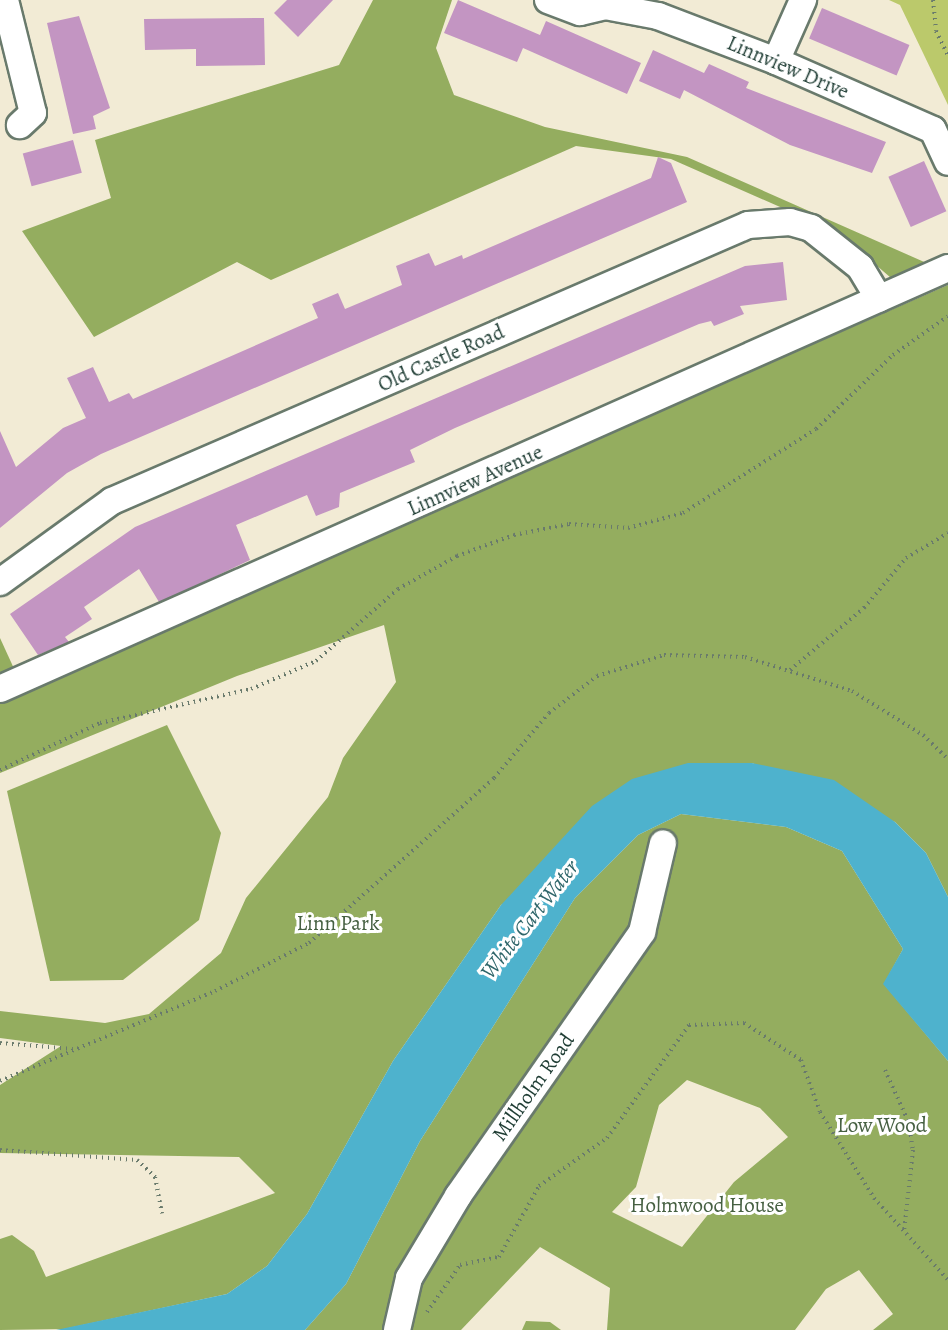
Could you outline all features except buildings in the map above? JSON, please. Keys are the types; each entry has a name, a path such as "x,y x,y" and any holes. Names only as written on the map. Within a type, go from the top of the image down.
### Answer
{"street":[{"path":"4,0 33,113 20,124"},
{"name":"Linnview Drive","path":"548,0 580,12 606,3 658,16 776,61 933,130 948,162"},
{"path":"776,61 803,0"},
{"name":"Old Castle Road","path":"0,582 112,501 748,225 790,222 811,228 860,267 879,299"},
{"name":"Linnview Avenue","path":"0,689 948,268"},
{"name":"Millholm Road","path":"397,1330 408,1278 458,1196 642,932 663,843"}],"path":[{"path":"933,0 936,31 948,56"},
{"path":"0,770 100,723 251,689 316,661 398,589 466,553 568,524 628,528 683,513 816,429 893,355 948,316"},
{"path":"790,670 864,608 906,558 948,533"},
{"path":"0,1081 215,991 309,943 494,778 549,713 597,676 664,655 745,657 852,691 923,735 948,759"},
{"path":"421,1321 460,1265 499,1257 539,1186 608,1138 689,1025 744,1023 801,1060 820,1112 874,1198 948,1280"},
{"path":"0,1043 74,1049"},
{"path":"885,1070 909,1123 913,1150 904,1231"},
{"path":"0,1150 137,1160 156,1177 162,1213"}],"green space":[{"path":"373,0 452,0 436,48 454,95 545,127 687,157 931,265 898,284 839,233 671,159 576,146 271,280 237,262 94,337 22,231 111,198 95,140 339,65"},
{"path":"889,0 948,0 948,105 900,5"},
{"name":"Linn Park","path":"948,285 948,897 926,853 895,822 752,763 501,905 393,1061 307,1214 267,1266 227,1294 64,1329 0,1330 0,1239 12,1235 34,1251 46,1277 275,1193 239,1157 0,1153 0,1085 61,1046 0,1038 0,1011 105,1023 149,1014 221,953 246,898 328,797 343,758 396,682 384,625 237,676 0,773 0,701"},
{"path":"0,638 16,673 0,680"},
{"path":"167,725 221,833 199,920 123,980 50,981 7,791"},
{"name":"Low Wood","path":"681,814 786,827 842,851 903,949 884,984 948,1061 948,1330 873,1330 893,1314 859,1270 826,1289 795,1330 607,1330 610,1288 540,1247 461,1330 305,1330 346,1284 420,1141 575,898 638,835","holes":["687,1080 760,1108 788,1137 734,1182 682,1247 612,1212 636,1187 659,1105"]},
{"path":"526,1321 550,1322 561,1330 522,1330"}],"water":[{"name":"White Cart Water","path":"688,763 752,763 834,780 895,822 926,853 948,897 948,1061 883,984 903,949 842,851 786,827 681,814 638,835 575,898 420,1141 346,1284 305,1330 56,1330 227,1294 267,1266 307,1214 393,1061 501,905 592,806 632,779"}],"park label":[{"name":"Holmwood House","path":"707,1205"}]}
